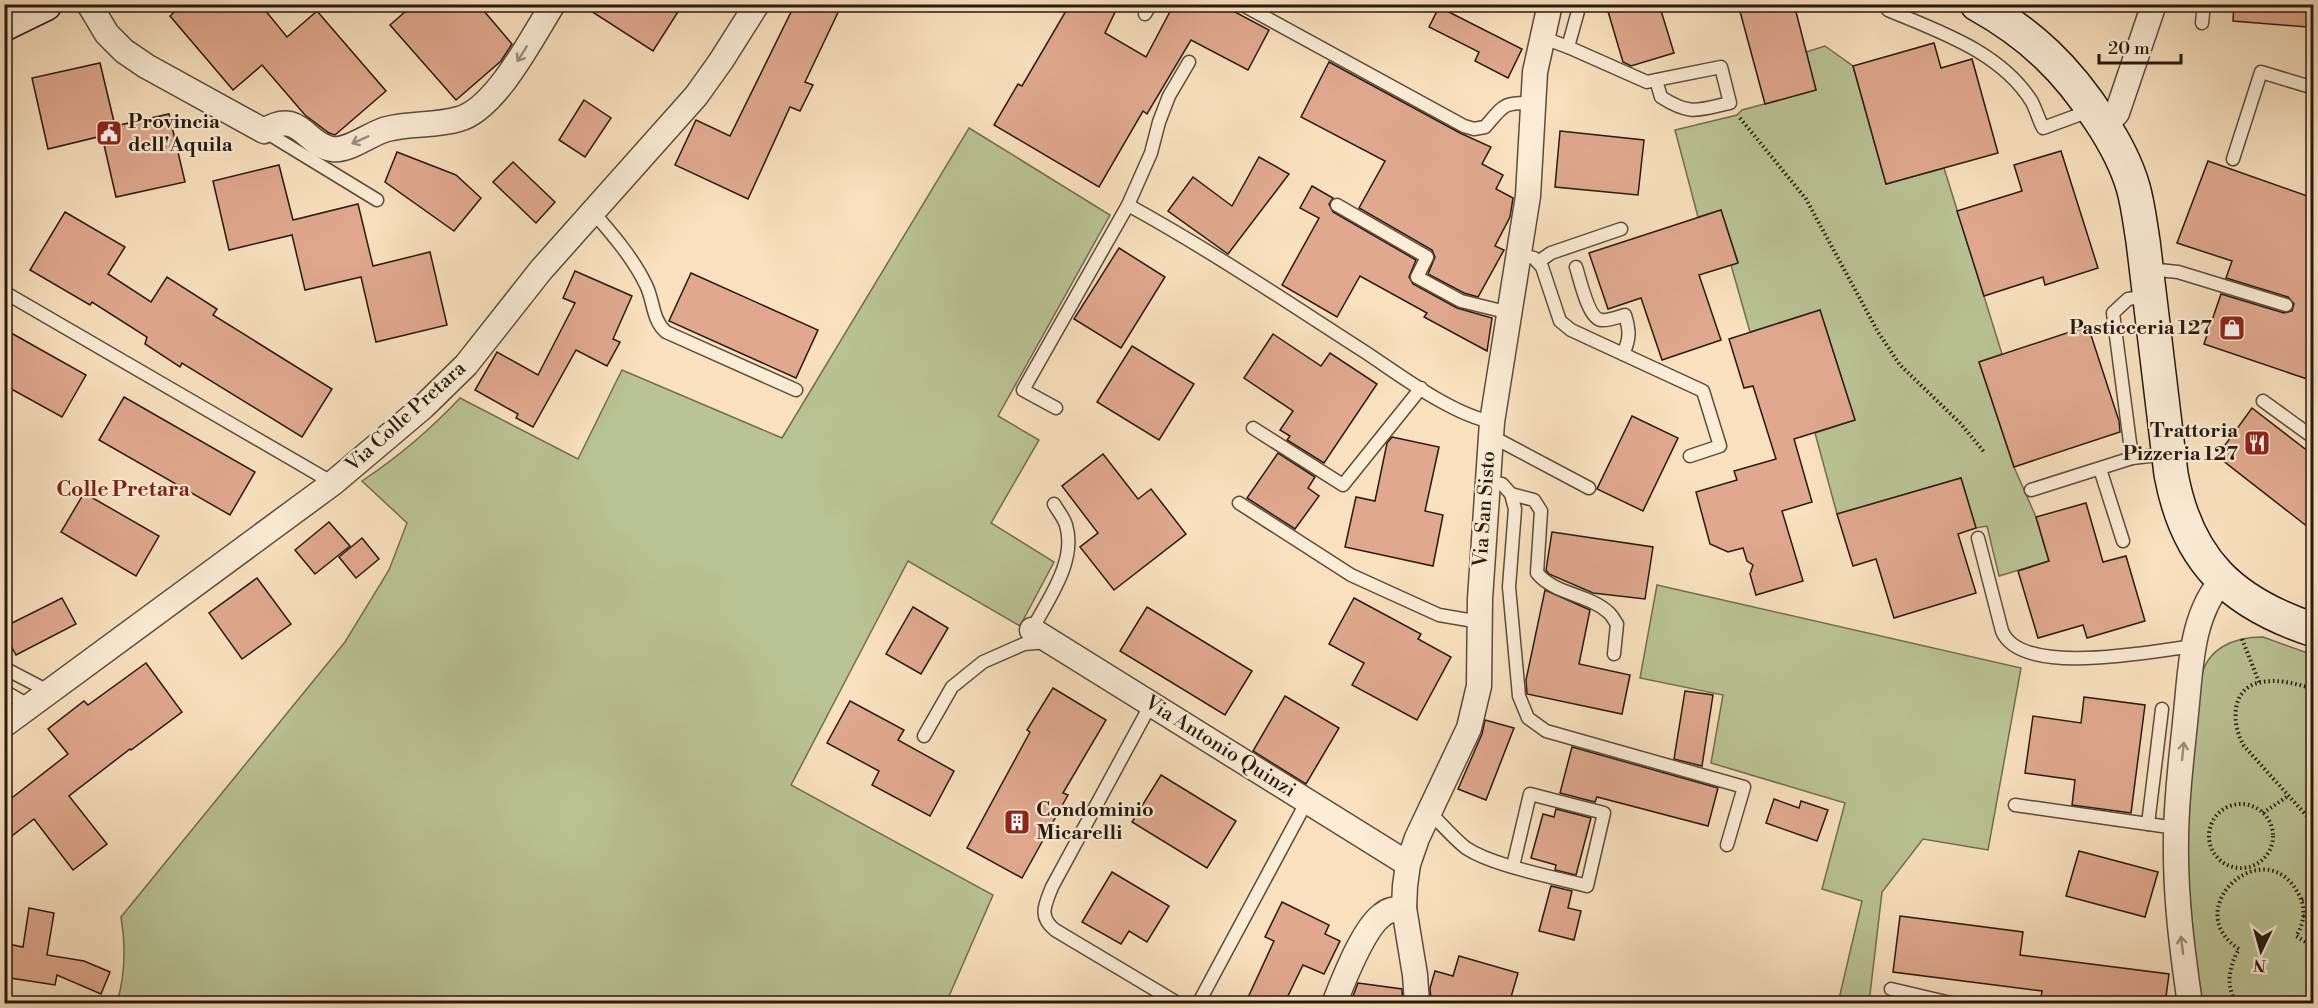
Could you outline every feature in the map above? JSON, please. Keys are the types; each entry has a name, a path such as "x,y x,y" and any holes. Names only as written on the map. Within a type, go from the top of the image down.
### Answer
{"street":[{"path":"4,24 45,4"},
{"path":"89,4 107,34 130,55 264,131 276,125 291,125 304,130 323,146 336,150 385,129 467,117 485,103 513,69 553,4"},
{"name":"Via Colle Pretara","path":"4,725 333,483 423,407 466,365 541,270 696,96 722,62 757,4"},
{"name":"Via San Sisto","path":"1417,1004 1415,975 1404,908 1408,864 1429,812 1469,728 1479,686 1480,588 1491,429 1510,313 1528,258 1528,196 1535,72 1550,4"},
{"path":"1977,4 2036,43 2068,76 2099,118 2121,156 2133,187 2148,283 2168,454 2174,491 2183,523 2201,555 2242,596 2282,620 2313,630"},
{"path":"2099,118 2117,113 2154,4"},
{"path":"2190,1004 2180,930 2176,828 2194,646 2206,602 2223,579"},
{"name":"Via Antonio Quinzi","path":"1041,636 1408,864"},
{"path":"1334,1004 1344,977 1374,923 1382,914 1392,909 1404,908"}],"lane":[{"path":"1241,4 1464,126 1474,129 1485,127 1502,107 1515,103 1533,103"},
{"path":"1568,47 1580,4"},
{"path":"2202,22 2204,4"},
{"path":"1886,6 1969,45 2004,70 2032,103 2043,128 2099,118"},
{"path":"1541,37 1647,82 1656,80 1721,67 1730,103 1690,111 1677,108 1661,97 1656,80"},
{"path":"1056,408 1023,390 1128,205 1151,153 1169,96 1189,62"},
{"path":"2234,159 2261,72 2313,88"},
{"path":"264,131 377,200"},
{"path":"1128,205 1183,236 1421,388 1589,488"},
{"path":"1336,205 1427,256 1417,277 1461,301 1510,313"},
{"path":"593,212 628,254 647,286 658,325 666,332 796,390"},
{"path":"1528,258 1551,254 1621,230"},
{"path":"1528,258 1542,267 1560,321 1571,330 1703,391 1720,446 1690,456"},
{"path":"1576,267 1589,309 1596,319 1603,321 1625,315 1630,332 1623,354"},
{"path":"2132,458 2112,313 2148,283 2178,272 2286,305"},
{"path":"4,292 333,483"},
{"path":"1253,428 1342,485 1421,388"},
{"path":"2264,400 2313,438"},
{"path":"2031,490 2132,458 2168,454"},
{"path":"2100,469 2123,541"},
{"path":"1487,482 1502,484 1511,494 1515,509 1509,587 1519,696 1528,718 1546,731 1744,787 1727,845"},
{"path":"1511,494 1534,500 1541,511 1537,573 1544,581 1586,599 1608,612 1617,624 1614,654"},
{"path":"1239,502 1352,575 1439,615 1480,622"},
{"path":"924,736 952,687 983,662 1041,636 1063,570 1068,545 1066,524 1054,504"},
{"path":"1978,538 2002,631 2006,639 2017,648 2031,654 2066,658 2106,658 2194,646"},
{"path":"4,668 50,692"},
{"path":"4,691 30,706"},
{"path":"1151,704 1052,887 1045,903 1044,915 1047,924 1055,930 1179,1004"},
{"path":"2148,824 2162,709"},
{"path":"1429,812 1466,847 1487,858 1513,866 1587,886 1604,813 1530,794 1513,866"},
{"path":"1198,1004 1307,801"},
{"path":"2015,805 2176,828"},
{"path":"1891,989 1955,1004"}],"path":[{"path":"1730,103 1806,200 1878,332 1900,365 1961,424 1984,452"},
{"path":"2242,639 2259,682"},
{"path":"2313,689 2282,681 2259,682 2249,687 2236,705 2234,715 2238,737 2244,746 2313,824"},
{"path":"2263,813 2288,796"},
{"path":"2237,1004 2230,986 2229,973 2232,961 2239,949 2225,935 2219,923 2218,910 2227,886 2237,877 2248,869 2261,861 2271,847 2272,829 2263,813 2254,807 2243,804 2232,805 2223,810 2210,827 2211,849 2217,858 2234,867 2248,869 2275,872 2287,878 2296,888 2302,900 2304,916 2296,936 2307,943 2313,951"},
{"path":"2302,900 2313,896"},
{"path":"2304,916 2313,917"}],"green space":[{"path":"1825,46 1853,66 1886,184 1944,168 2002,354 1979,362 2014,467 2036,517 2049,561 1999,576 1987,526 1976,528 1961,478 1837,514 1815,433 1855,420 1820,310 1750,332 1731,265 1738,262 1721,210 1698,217 1675,130 1737,115 1742,110 1816,90 1806,52"},
{"path":"969,128 1110,215 998,416 1039,440 991,523 1054,562 1020,626 908,561 791,785 993,895 946,1003 117,1003 124,960 121,917 345,642 389,570 407,523 362,481 413,443 460,398 578,459 622,370 782,438"},
{"path":"1657,585 2021,668 1988,850 1923,839 1882,892 1869,1003 1838,1003 1862,901 1822,889 1845,803 1711,763 1723,695 1640,678"},
{"path":"2263,637 2313,655 2313,1003 2199,1004 2187,862 2188,813 2201,678 2209,659 2223,646 2242,639"}],"building":[{"path":"183,4 260,4 287,37 317,11 386,91 335,135 329,133 305,115 262,65 233,90 170,16"},
{"path":"414,4 478,4 512,44 501,61 456,100 390,25"},
{"path":"580,4 683,4 653,51"},
{"path":"795,4 842,4 805,82 813,85 800,111 790,107 748,199 675,165 696,120 730,136"},
{"path":"1070,4 1119,4 1105,33 1146,57 1174,4 1220,4 1269,30 1248,70 1191,40 1147,114 1143,111 1099,187 994,125 1018,84 1022,86"},
{"path":"1620,4 1659,4 1674,53 1631,66 1623,62 1607,8"},
{"path":"1738,4 1794,4 1816,90 1765,104"},
{"path":"2234,4 2309,4 2307,27 2233,21"},
{"path":"1439,7 1522,49 1508,78 1475,61 1479,52 1429,27"},
{"path":"1934,43 1941,68 1972,59 1998,153 1886,184 1853,66"},
{"path":"1329,62 1460,133 1491,147 1482,164 1503,175 1496,189 1513,198 1510,217 1495,246 1504,250 1478,297 1464,293 1428,274 1435,257 1432,250 1359,208 1385,161 1301,117"},
{"path":"100,63 115,126 169,114 185,182 116,197 102,136 48,149 32,78"},
{"path":"584,100 611,118 585,157 559,140"},
{"path":"1560,131 1644,140 1638,195 1555,187"},
{"path":"2061,151 2098,268 2045,285 2043,277 1984,296 1957,211 2022,191 2014,165"},
{"path":"397,152 456,175 481,198 454,231 385,182"},
{"path":"1259,157 1289,174 1228,254 1168,211 1193,177 1232,206"},
{"path":"2208,161 2313,198 2313,381 2204,344 2221,294 2284,313 2292,311 2294,304 2288,297 2226,278 2232,261 2177,243"},
{"path":"513,162 555,202 536,223 493,182"},
{"path":"279,165 293,220 358,204 373,266 430,252 447,325 376,342 361,277 305,290 292,235 229,250 213,181"},
{"path":"1312,186 1333,198 1329,204 1333,212 1416,260 1409,277 1413,284 1457,308 1492,318 1487,351 1424,317 1427,313 1360,276 1337,317 1282,285 1319,218 1300,208"},
{"path":"1721,210 1738,263 1699,275 1721,340 1662,360 1641,298 1608,309 1589,253"},
{"path":"65,212 125,247 108,274 151,302 167,277 217,309 213,315 332,389 302,437 182,363 180,367 145,344 147,337 92,302 90,305 30,270"},
{"path":"1119,248 1165,277 1121,348 1074,319"},
{"path":"575,271 632,296 613,339 620,342 607,366 576,350 533,427 516,418 518,414 475,390 497,352 538,375 575,303 563,298"},
{"path":"691,273 818,330 796,378 669,321"},
{"path":"1820,310 1855,420 1794,439 1812,502 1782,511 1803,581 1756,595 1750,574 1753,565 1747,561 1743,548 1728,552 1710,544 1696,492 1737,480 1734,471 1776,459 1753,386 1744,388 1729,339"},
{"path":"2088,326 2119,421 2120,432 2014,467 1979,362"},
{"path":"4,329 86,375 62,417 4,385"},
{"path":"1273,334 1321,366 1330,353 1377,384 1324,463 1287,440 1290,436 1280,430 1293,411 1244,378"},
{"path":"1132,346 1194,384 1159,440 1097,402"},
{"path":"124,397 255,472 230,515 99,440"},
{"path":"2252,408 2313,455 2313,531 2217,456"},
{"path":"1632,416 1678,438 1643,511 1597,489"},
{"path":"1392,437 1439,447 1425,511 1443,515 1433,566 1345,547 1356,497 1375,501 1387,443"},
{"path":"1278,453 1315,477 1308,488 1319,496 1295,529 1247,498"},
{"path":"1103,454 1138,499 1151,489 1186,534 1114,590 1080,547 1098,533 1062,486"},
{"path":"1961,478 1976,528 1958,534 1976,593 1894,618 1876,559 1853,566 1837,514"},
{"path":"84,493 159,536 136,576 61,532"},
{"path":"2086,503 2103,562 2126,556 2145,621 2087,638 2083,625 2038,638 2018,571 2049,561 2036,517"},
{"path":"329,522 350,546 315,574 295,550"},
{"path":"1552,532 1653,547 1645,599 1593,593 1549,574 1546,570"},
{"path":"362,538 379,559 356,578 339,557"},
{"path":"257,578 291,624 242,659 209,613"},
{"path":"1545,590 1590,610 1579,664 1630,675 1622,714 1527,694 1526,680"},
{"path":"62,598 76,624 16,655 4,633 4,627"},
{"path":"1354,598 1421,634 1418,639 1451,657 1417,720 1352,685 1364,663 1329,644"},
{"path":"913,607 948,628 921,674 886,654"},
{"path":"1147,607 1252,671 1225,715 1120,651"},
{"path":"146,663 182,712 69,796 107,844 73,870 34,819 4,842 4,804 68,754 48,729 84,701 88,705"},
{"path":"1053,688 1106,720 1063,793 1068,795 1022,878 967,848 1030,732 1027,730"},
{"path":"1685,691 1713,695 1702,766 1674,759"},
{"path":"1285,696 1339,728 1306,784 1253,751"},
{"path":"2084,697 2145,705 2131,813 2072,805 2075,780 2025,773 2033,716 2081,723"},
{"path":"850,701 904,730 898,740 954,771 930,816 872,785 879,771 827,743"},
{"path":"1485,720 1514,728 1486,800 1458,789 1482,734"},
{"path":"1572,747 1718,788 1708,826 1597,797 1595,802 1560,793"},
{"path":"1161,775 1236,821 1207,868 1132,822"},
{"path":"1774,799 1799,808 1801,801 1828,810 1817,841 1766,823"},
{"path":"1556,809 1591,818 1576,875 1555,870 1556,865 1531,858 1543,814 1554,817"},
{"path":"2079,851 2158,872 2145,917 2066,896"},
{"path":"1112,872 1169,906 1147,942 1129,931 1121,944 1082,922"},
{"path":"1551,886 1572,891 1568,908 1581,911 1574,940 1539,931"},
{"path":"1282,902 1329,925 1325,934 1340,941 1324,974 1303,965 1284,1004 1245,1004 1274,941 1265,937"},
{"path":"29,908 54,913 47,955 84,961 110,972 101,994 57,975 55,985 4,977 8,944 23,947"},
{"path":"1900,916 2023,932 2020,955 2169,974 2165,1004 2040,1004 2042,991 1893,972"},
{"path":"1459,956 1518,973 1509,1004 1441,1004 1431,1001 1430,988 1435,971 1453,976"},
{"path":"1358,983 1402,989 1403,1004 1350,1004"}],"place":[{"name":"Provincia dell'Aquila","path":"109,133"},
{"name":"Pasticceria 127","path":"2232,328"},
{"name":"Trattoria Pizzeria 127","path":"2257,443"},
{"name":"Condominio Micarelli","path":"1017,822"}],"district":[{"name":"Colle Pretara","path":"123,490"}]}
